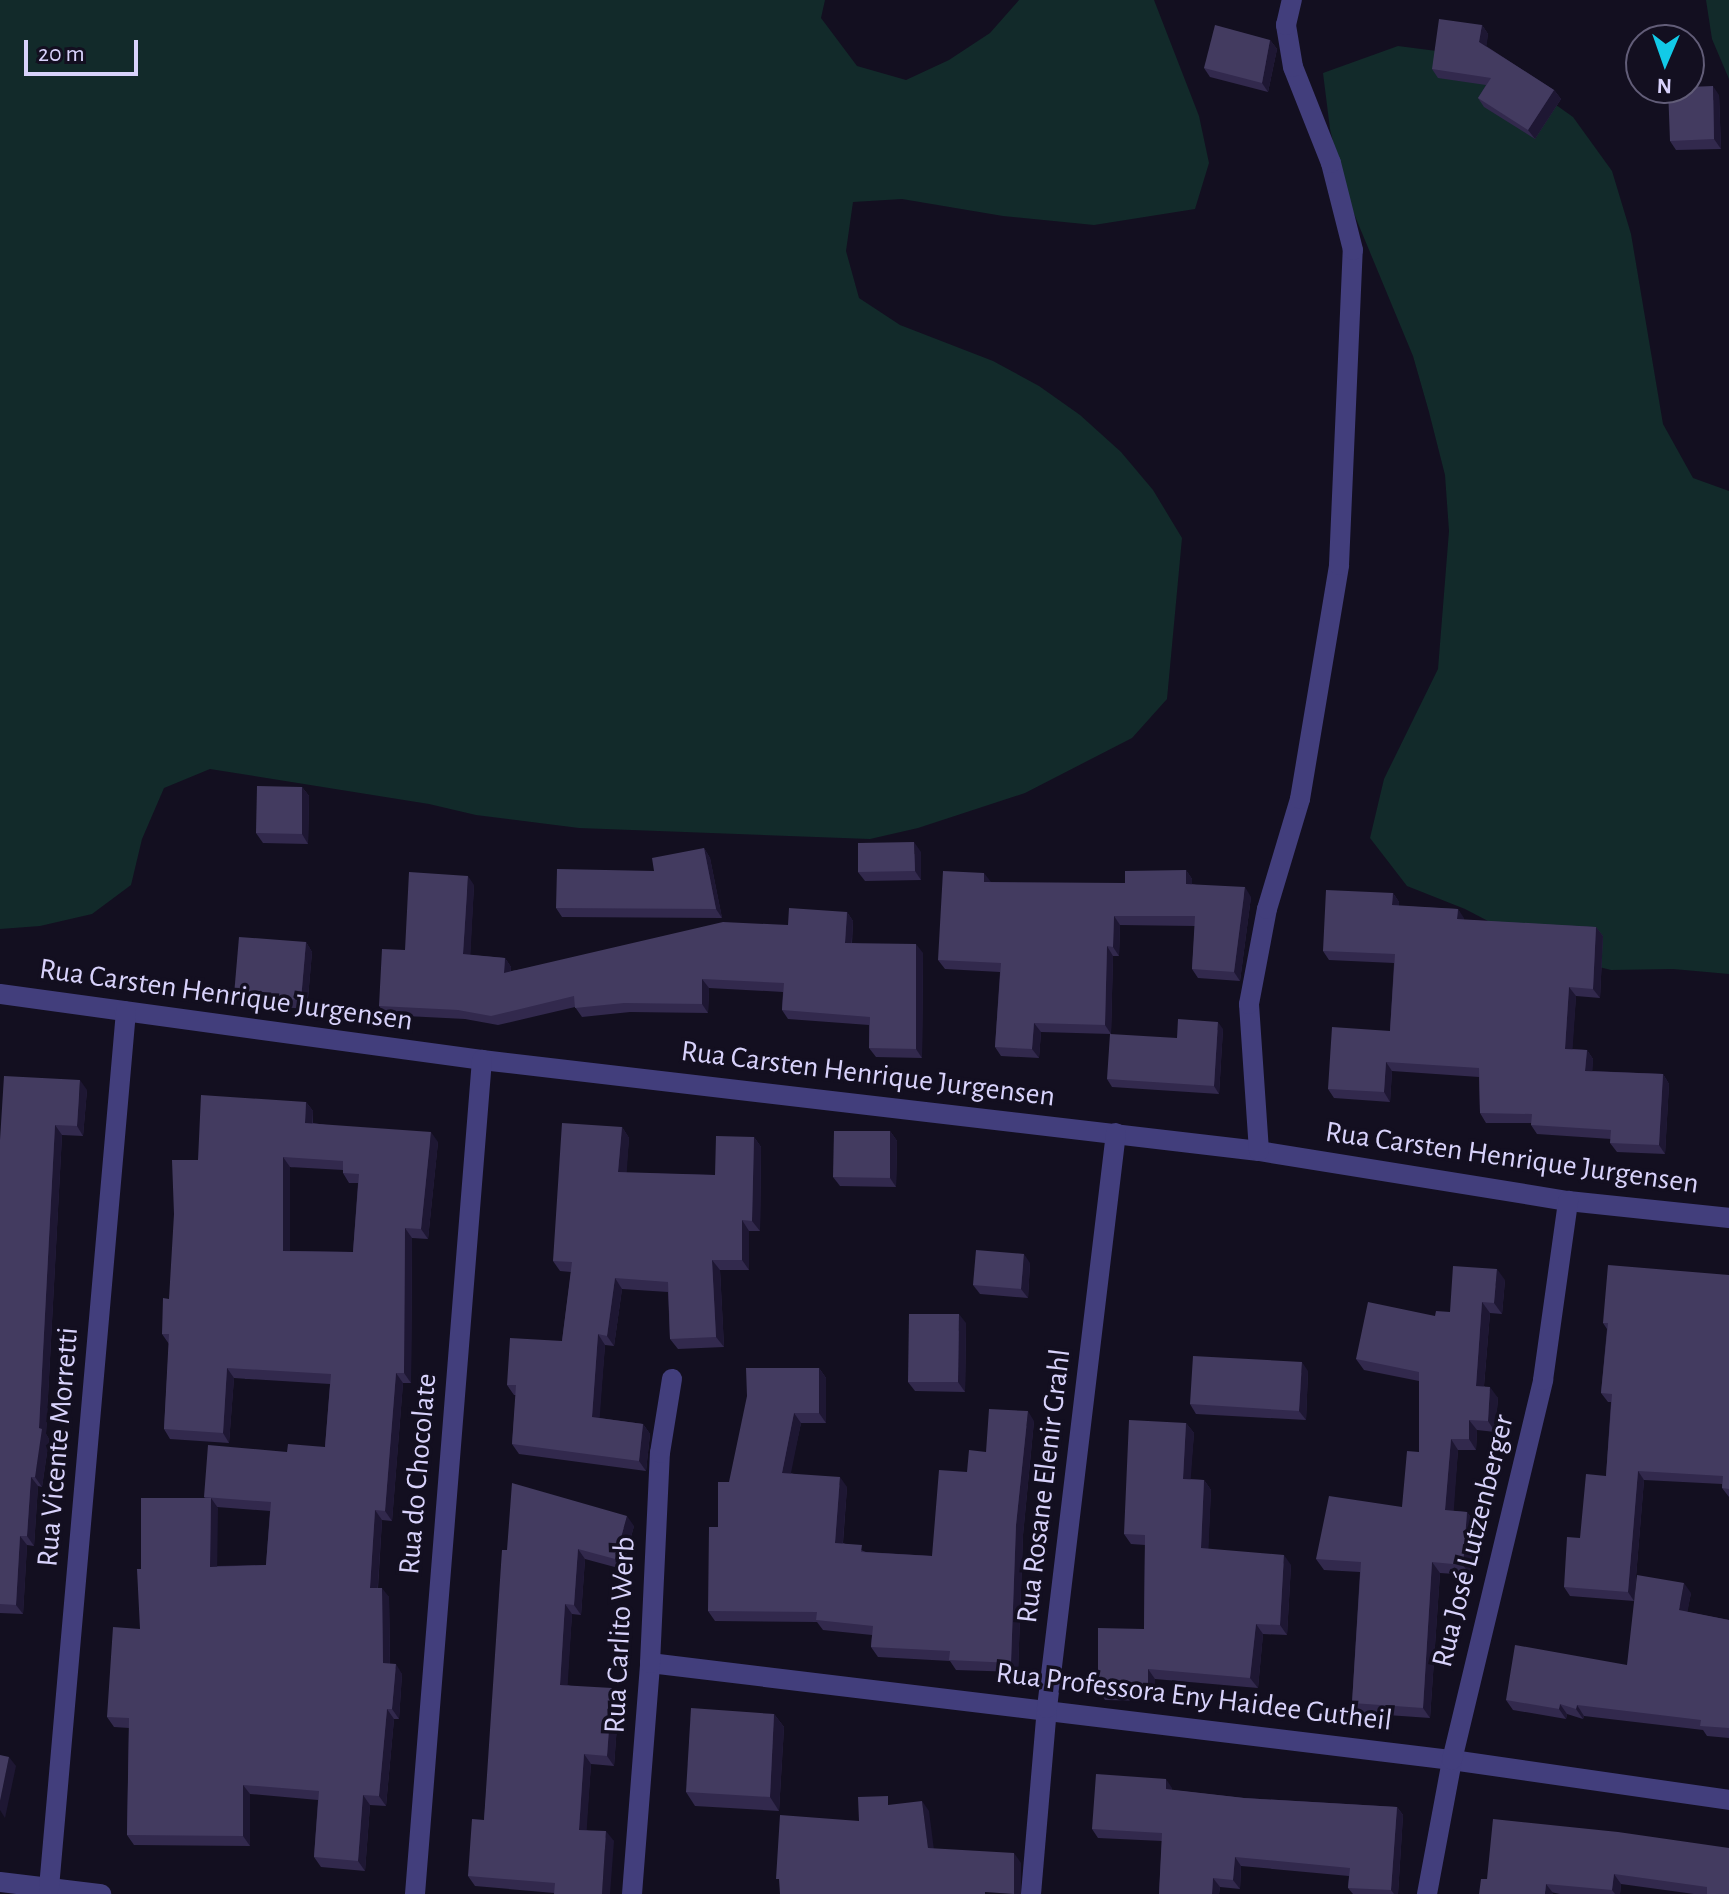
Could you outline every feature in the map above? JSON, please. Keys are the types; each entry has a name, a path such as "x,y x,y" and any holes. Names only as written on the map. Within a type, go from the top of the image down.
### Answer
{"street":[{"path":"1259,1151 1249,1004 1267,909 1300,799 1339,565 1353,250 1331,163 1293,67 1286,25 1292,0"},
{"name":"Rua Carsten Henrique Jurgensen","path":"0,994 482,1060 1259,1151 1568,1201 1729,1218"},
{"name":"Rua Vicente Morretti","path":"49,1888 126,1011"},
{"name":"Rua do Chocolate","path":"415,1894 482,1060"},
{"name":"Rua Rosane Elenir Grahl","path":"1031,1894 1047,1708 1116,1133"},
{"name":"Rua José Lutzenberger","path":"1427,1894 1452,1760 1543,1380 1568,1201"},
{"name":"Rua Carlito Werb","path":"632,1894 650,1663 660,1453 672,1379"},
{"name":"Rua Professora Eny Haidee Gutheil","path":"650,1663 1047,1708 1452,1760 1729,1800"},
{"path":"0,1882 101,1894"}],"green space":[{"path":"0,0 825,0 821,18 857,66 906,80 949,60 990,33 1019,0 1154,0 1199,116 1209,163 1195,209 1094,225 1003,216 902,199 853,202 846,251 859,298 900,325 993,361 1039,386 1080,415 1121,452 1153,490 1182,538 1167,699 1132,738 1025,793 918,828 870,839 579,828 476,815 429,804 210,769 164,788 142,839 131,885 92,914 40,926 0,929"},
{"path":"1706,0 1729,0 1729,79 1712,39"},
{"path":"1398,46 1460,54 1521,80 1573,117 1612,171 1631,234 1663,424 1693,478 1729,491 1729,974 1673,969 1611,970 1555,956 1465,909 1407,886 1370,838 1384,779 1438,669 1449,531 1445,475 1429,412 1413,356 1345,192 1330,129 1323,73"}],"building":[{"path":"1439,19 1482,25 1479,42 1554,90 1528,130 1478,98 1491,78 1432,69"},
{"path":"1215,25 1270,40 1262,83 1204,68"},
{"path":"1705,86 1713,86 1714,139 1670,141 1669,104 1705,104"},
{"path":"257,786 302,787 302,834 256,833"},
{"path":"914,842 915,871 858,872 858,843"},
{"path":"704,848 716,909 556,908 557,869 654,871 652,858"},
{"path":"1186,870 1186,884 1245,887 1234,972 1192,969 1195,916 1114,916 1113,947 1107,946 1105,1025 1034,1023 1032,1049 995,1047 1001,963 938,960 943,871 984,873 984,882 1125,883 1125,871"},
{"path":"409,872 468,876 463,954 505,958 504,973 723,922 788,925 789,908 847,912 845,943 916,944 916,1049 869,1048 870,1017 782,1010 784,983 702,979 702,1004 624,1003 575,1008 574,996 491,1016 458,1010 379,1006 382,949 405,950"},
{"path":"1326,890 1393,893 1392,905 1458,909 1457,919 1596,927 1593,989 1569,987 1565,1049 1587,1050 1585,1071 1663,1074 1659,1145 1610,1143 1611,1130 1531,1125 1532,1114 1480,1113 1479,1068 1386,1062 1384,1092 1328,1089 1332,1027 1390,1031 1395,954 1323,951"},
{"path":"239,937 306,942 301,1000 234,995"},
{"path":"1178,1019 1218,1022 1214,1086 1107,1079 1110,1034 1177,1038"},
{"path":"4,1076 80,1080 77,1126 55,1125 39,1428 42,1429 35,1477 31,1477 27,1536 20,1536 16,1605 0,1604 0,1140"},
{"path":"201,1095 306,1102 305,1123 431,1132 421,1229 405,1228 404,1373 396,1373 385,1511 375,1510 370,1588 382,1588 383,1663 396,1664 392,1709 387,1709 379,1796 363,1795 358,1861 314,1857 319,1791 243,1785 243,1836 127,1835 129,1718 107,1717 113,1627 140,1629 137,1569 141,1569 141,1498 211,1498 210,1567 266,1565 271,1502 204,1497 208,1445 287,1452 288,1444 325,1447 331,1374 227,1368 223,1433 164,1429 169,1334 162,1334 163,1298 169,1299 174,1214 172,1160 198,1160","holes":["283,1157 343,1161 343,1173 359,1174 353,1252 283,1251"]},
{"path":"562,1123 622,1127 618,1172 715,1175 716,1136 754,1137 752,1221 742,1220 742,1260 712,1260 716,1337 670,1339 668,1282 615,1278 607,1336 598,1334 592,1417 643,1424 639,1461 512,1444 516,1385 507,1385 510,1338 562,1341 572,1262 553,1261"},
{"path":"834,1131 890,1131 890,1178 833,1177"},
{"path":"976,1250 1024,1254 1021,1289 973,1285"},
{"path":"1608,1265 1729,1275 1729,1489 1722,1488 1723,1476 1638,1471 1628,1592 1564,1587 1567,1537 1580,1538 1586,1474 1606,1476 1612,1394 1601,1393 1608,1323 1603,1323"},
{"path":"1453,1266 1497,1269 1494,1303 1482,1302 1476,1386 1490,1387 1488,1421 1469,1420 1469,1439 1451,1439 1445,1510 1467,1512 1463,1565 1432,1562 1423,1708 1352,1703 1361,1562 1316,1559 1329,1496 1402,1507 1407,1451 1419,1452 1419,1372 1356,1359 1368,1302 1435,1316 1436,1311 1450,1312"},
{"path":"909,1314 959,1314 958,1382 908,1382"},
{"path":"1193,1356 1302,1362 1299,1411 1190,1404"},
{"path":"746,1368 819,1368 819,1413 794,1413 782,1473 840,1477 835,1543 862,1545 861,1552 932,1556 939,1470 967,1472 969,1450 986,1452 989,1409 1028,1411 1016,1525 1011,1663 949,1660 950,1651 871,1647 873,1626 816,1620 817,1612 708,1611 709,1527 718,1527 718,1482 729,1482 747,1396"},
{"path":"1129,1420 1186,1423 1183,1479 1204,1480 1201,1548 1284,1555 1280,1625 1256,1624 1250,1678 1148,1669 1148,1690 1098,1689 1098,1628 1144,1629 1145,1535 1124,1534"},
{"path":"512,1483 627,1516 615,1559 578,1549 574,1605 565,1604 560,1685 612,1688 607,1756 584,1754 579,1830 606,1831 602,1894 554,1894 555,1883 468,1876 472,1819 484,1820 502,1550 507,1550"},
{"path":"1637,1575 1684,1583 1679,1610 1729,1620 1729,1728 1700,1726 1701,1720 1577,1705 1576,1709 1560,1704 1559,1709 1506,1700 1515,1645 1627,1665"},
{"path":"691,1708 774,1714 770,1797 686,1792"},
{"path":"0,1755 9,1757 0,1801"},
{"path":"1096,1774 1166,1779 1166,1789 1244,1798 1397,1807 1391,1890 1348,1888 1350,1868 1235,1857 1233,1880 1213,1878 1212,1894 1159,1894 1162,1833 1092,1829"},
{"path":"888,1796 888,1805 922,1801 928,1848 1014,1853 1014,1894 780,1894 779,1879 776,1879 780,1815 859,1821 858,1797"},
{"path":"1493,1819 1729,1848 1729,1894 1707,1894 1707,1887 1614,1874 1612,1890 1546,1884 1545,1894 1479,1894 1481,1879 1487,1879"}]}
